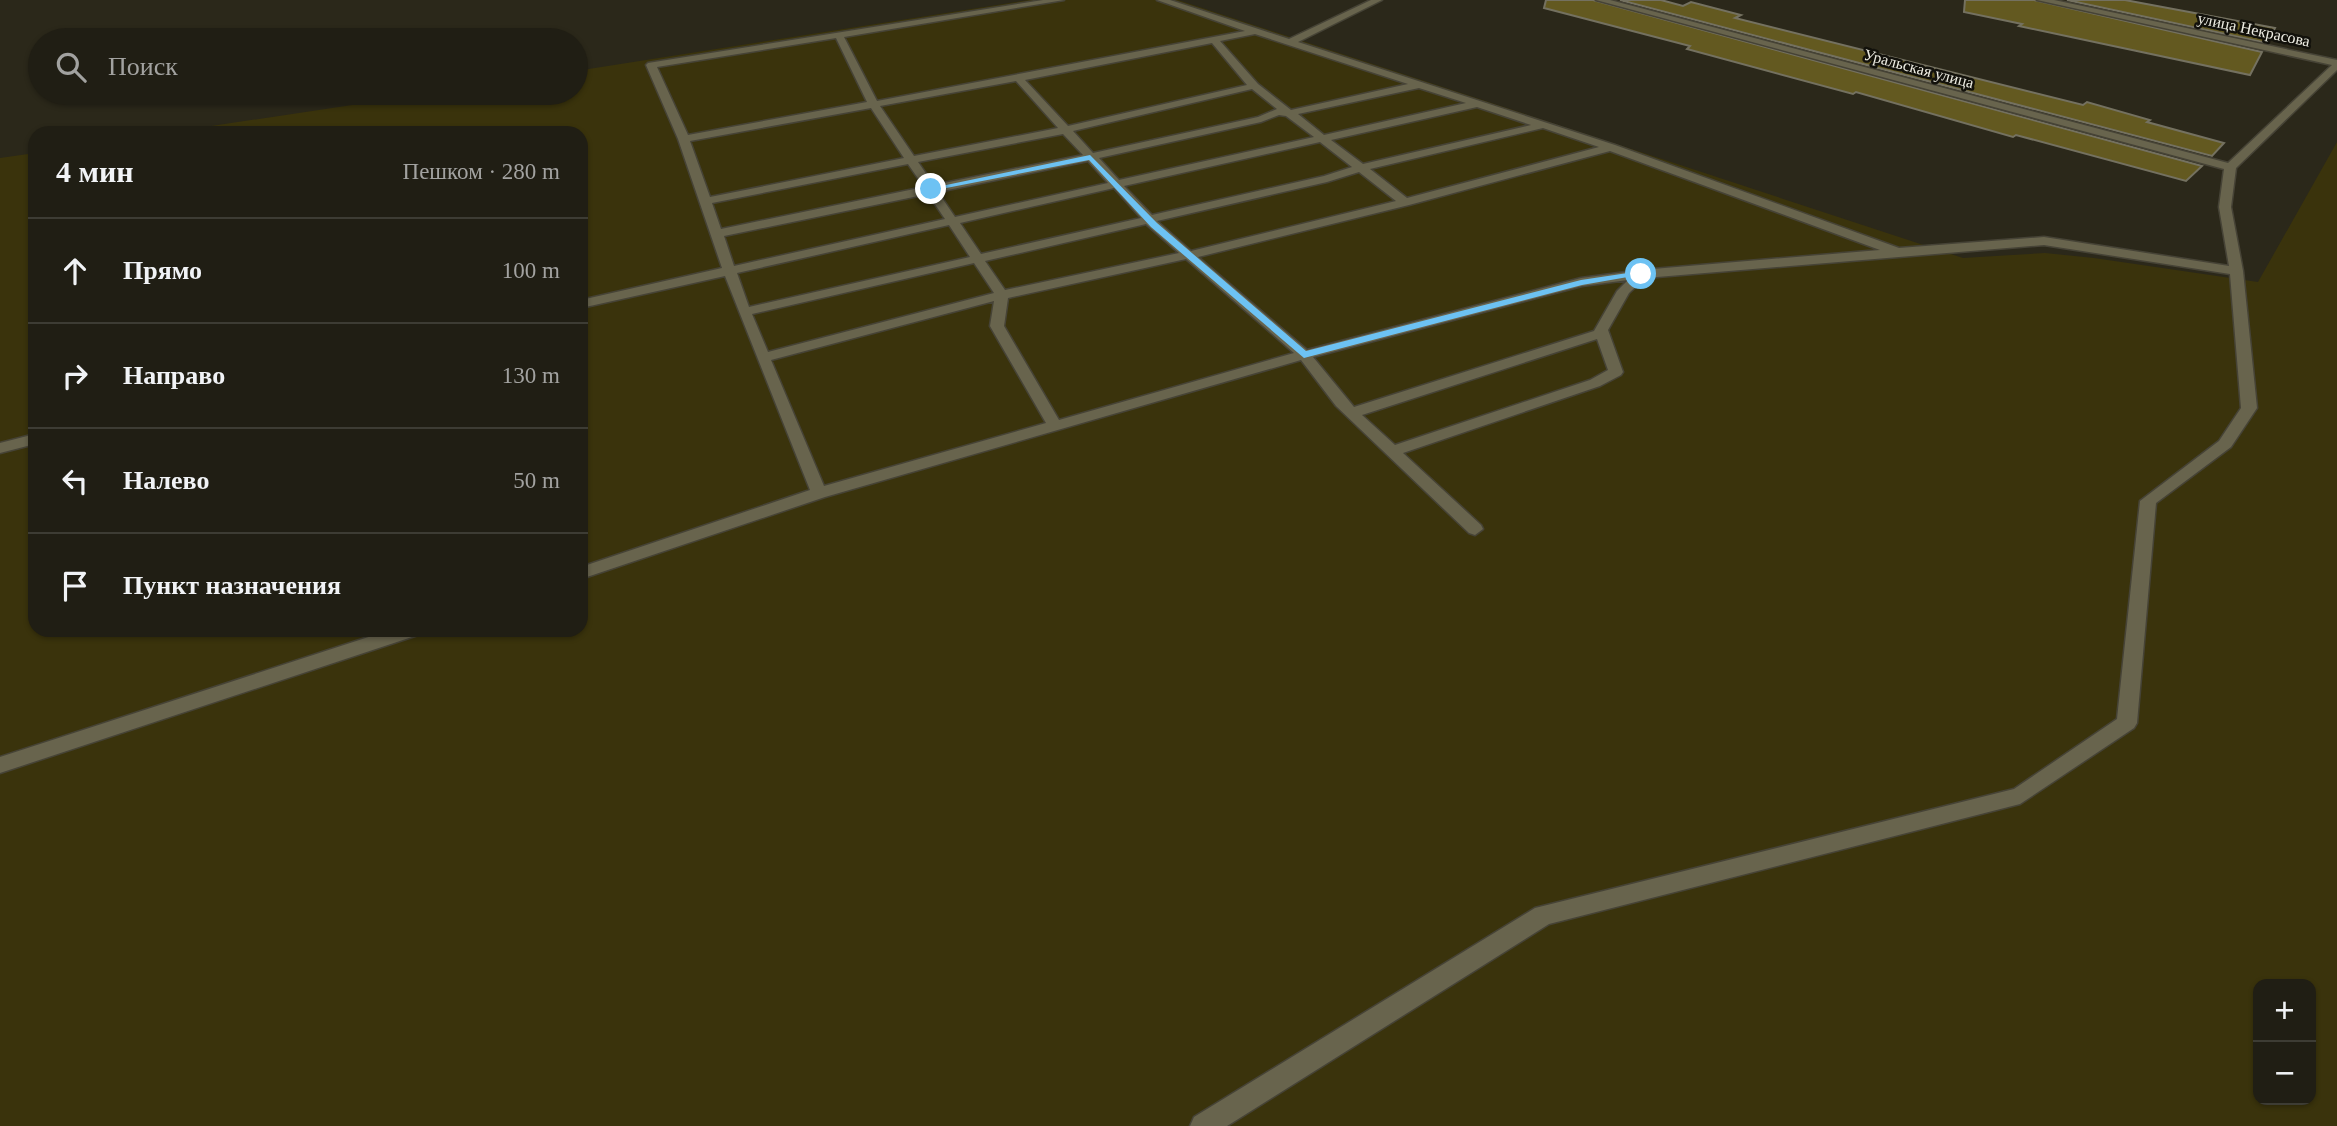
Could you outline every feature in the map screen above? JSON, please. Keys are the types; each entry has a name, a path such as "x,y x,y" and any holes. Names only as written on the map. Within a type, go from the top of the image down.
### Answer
{"street":[{"path":"819,493 744,312 684,139 651,65 1060,0"},
{"path":"1161,0 1252,32 1611,147 1898,252"},
{"path":"1287,43 1378,0"},
{"name":"Уральская улица","path":"1600,0 2230,167"},
{"name":"улица Некрасова","path":"2041,0 2337,64"},
{"path":"684,139 1252,32"},
{"path":"838,34 874,105 1002,295 997,326 1056,427"},
{"path":"1214,41 1254,86 1405,202"},
{"path":"1203,1126 1543,915 2020,796 2127,723 2148,501 2225,444 2249,408 2236,271 2225,207 2230,167 2337,64"},
{"path":"1018,78 1149,220 1304,355 1352,413 1475,529"},
{"path":"718,233 1090,157 1261,119 1278,112 1290,113 1418,85"},
{"path":"706,201 1065,130 1254,86"},
{"path":"588,302 1477,104"},
{"path":"744,312 1327,179 1361,168 1543,125"},
{"path":"763,358 1002,295 1189,255 1405,202 1611,147"},
{"path":"588,571 819,493 1304,355 1581,282 1641,274 2044,242 2085,246 2236,271"},
{"path":"1352,413 1601,333 1624,291 1641,274"},
{"path":"1393,451 1595,383 1616,372 1601,333"},
{"path":"0,448 28,441"},
{"path":"0,765 390,637"}],"shaded area":[{"path":"1029,0 1178,0 1963,258 2045,253 2258,282 2337,142 2337,1126 0,1126 0,158 28,154 28,637 588,637 588,126 212,126 352,105 588,105 588,69"}],"building":[{"path":"1546,0 1593,0 2202,166 2186,181 1687,49 1690,46 1544,8"},
{"path":"1620,0 1661,0 1683,6 1691,2 1741,15 1735,18 2083,105 2087,102 2224,143 2212,156"},
{"path":"1965,0 2034,0 2262,52 2250,75 1964,12"},
{"path":"2067,0 2125,0 2275,28 2267,43"}],"route":[{"path":"931,189 1090,157 1154,225 1304,355 1581,282 1641,274"}]}
